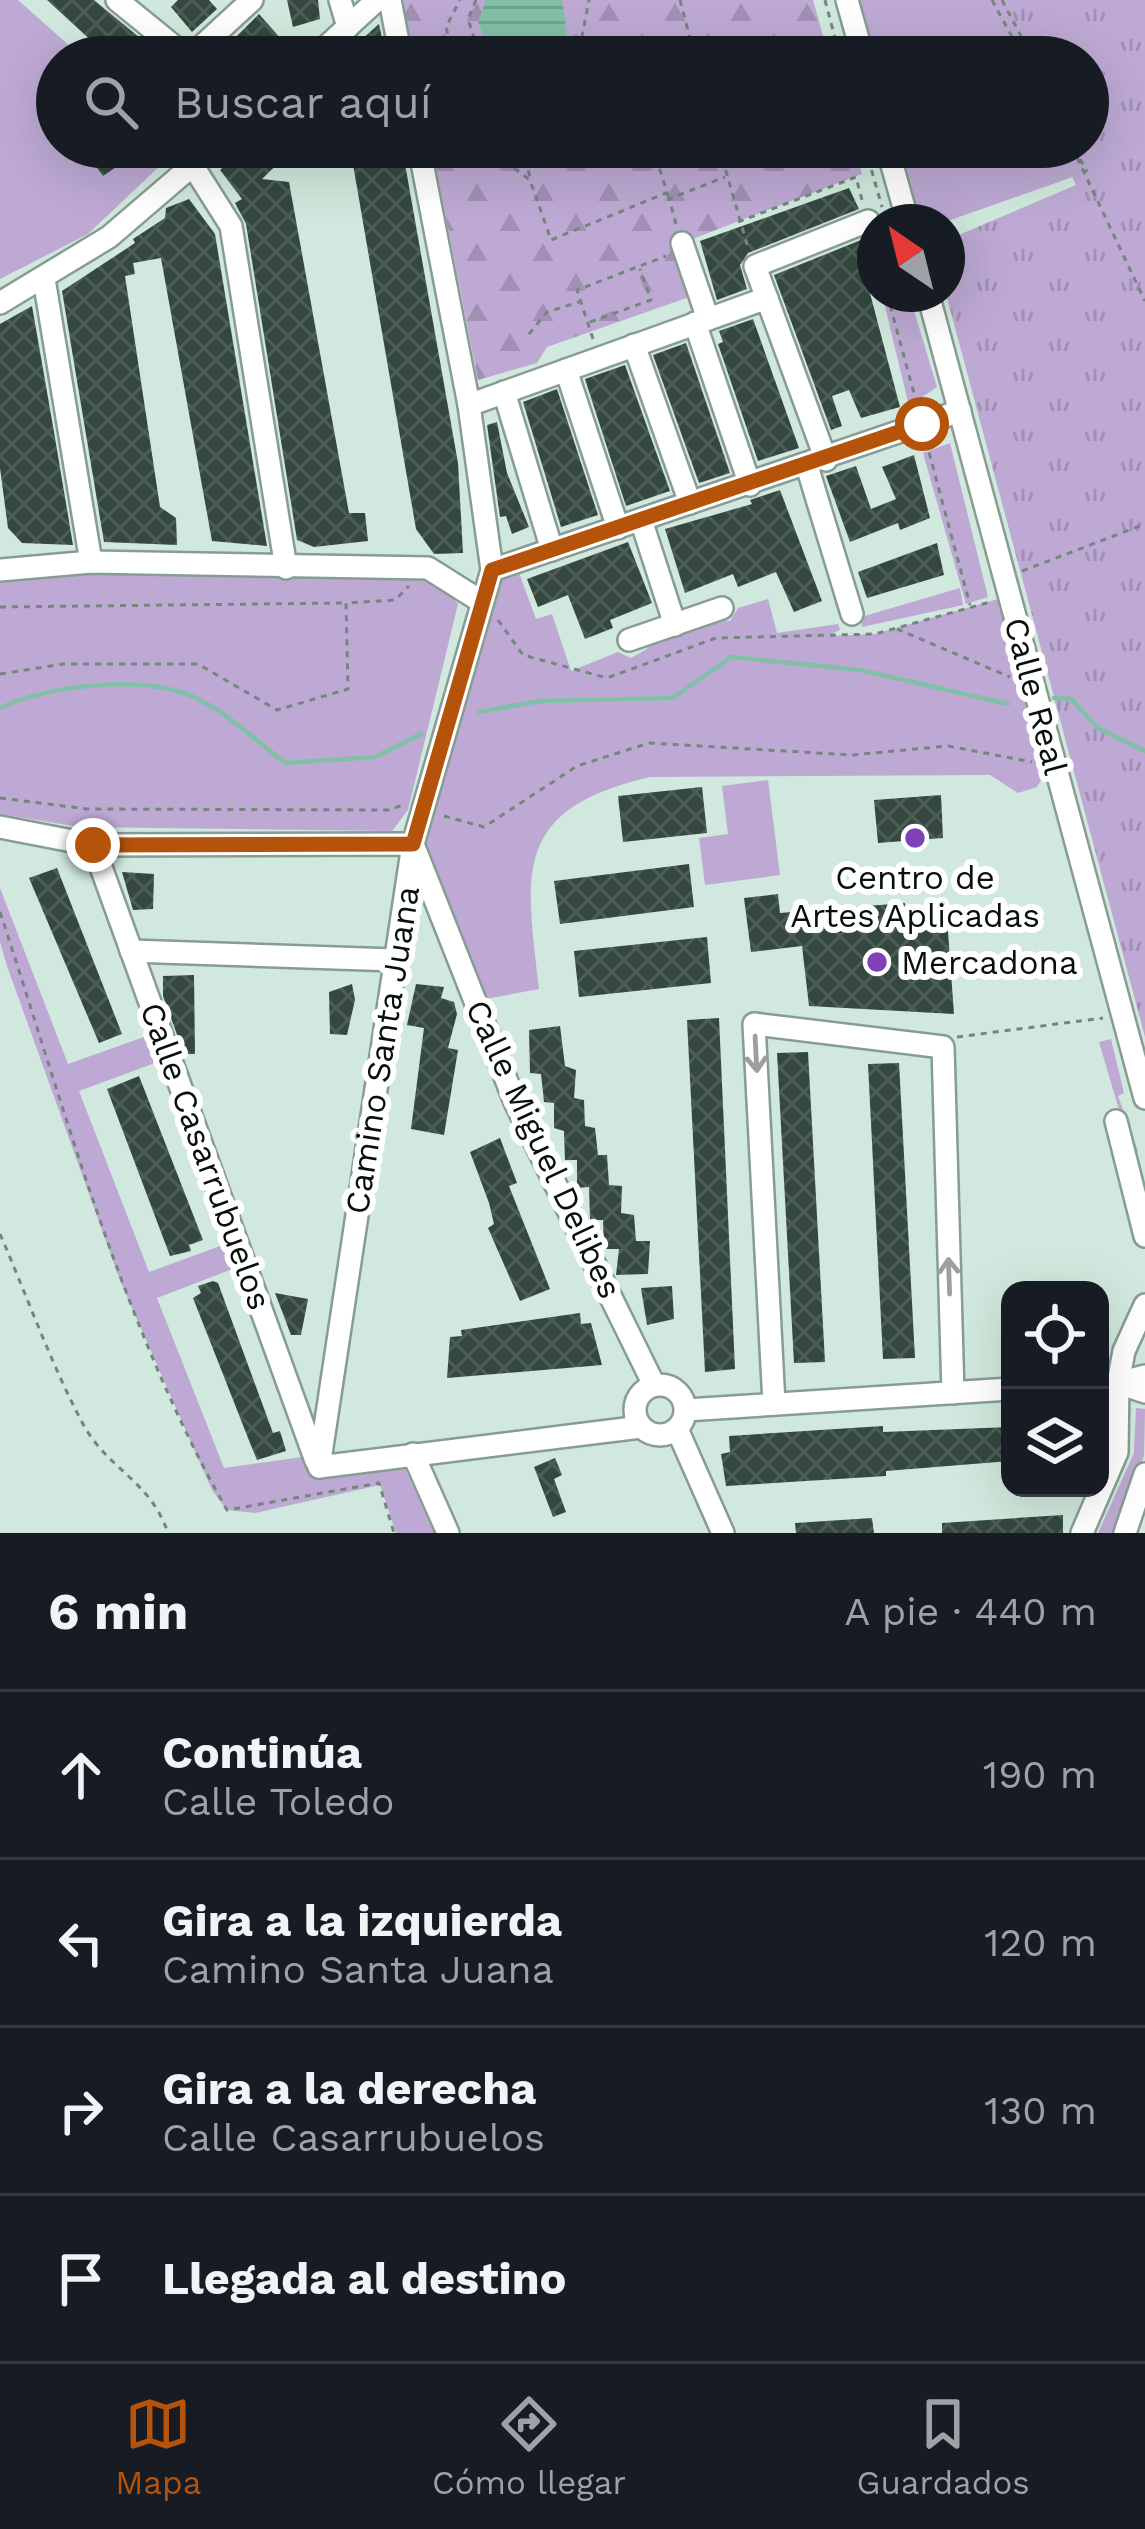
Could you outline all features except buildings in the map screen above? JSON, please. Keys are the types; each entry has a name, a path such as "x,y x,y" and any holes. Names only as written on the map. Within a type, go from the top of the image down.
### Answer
{"street":[{"path":"117,0 162,36"},
{"path":"212,36 252,0"},
{"path":"340,0 348,27"},
{"path":"338,36 377,0"},
{"path":"390,0 397,36"},
{"path":"847,0 857,36"},
{"path":"0,303 109,237 191,168"},
{"path":"194,168 231,226 286,568"},
{"path":"422,168 469,404 492,570 960,411"},
{"path":"893,168 903,204"},
{"path":"852,614 817,463 755,266 857,226"},
{"path":"683,246 750,485"},
{"path":"44,279 91,562"},
{"path":"469,404 767,298"},
{"name":"Calle Real","path":"933,312 1145,1098"},
{"path":"634,345 690,502"},
{"path":"566,370 618,528"},
{"path":"504,392 552,550"},
{"path":"640,520 675,625"},
{"path":"0,570 91,562 428,568 482,602"},
{"name":"Camino Santa Juana","path":"319,1467 413,844 432,804 492,570"},
{"path":"629,640 722,608"},
{"path":"0,827 93,845 413,844"},
{"name":"Calle Miguel Delibes","path":"413,844 515,1102 654,1385"},
{"name":"Calle Casarrubuelos","path":"93,845 319,1467"},
{"path":"131,951 395,960"},
{"path":"774,1404 754,1024 943,1047 952,1393"},
{"path":"1117,1121 1145,1236"},
{"path":"1082,1533 1117,1452 1109,1384 1145,1305"},
{"path":"1109,1384 1145,1376"},
{"path":"1109,1384 1145,1392"},
{"path":"641,1427 635,1405 654,1385 673,1388 722,1533"},
{"path":"319,1467 641,1427 655,1436 681,1419 774,1404 1001,1390"},
{"path":"413,1454 448,1533"},
{"path":"1125,1533 1142,1498 1145,1474"}],"path":[{"path":"448,36 446,27 460,0"},
{"path":"473,36 468,20 476,0"},
{"path":"582,36 589,0"},
{"path":"680,0 690,36"},
{"path":"825,0 835,36"},
{"path":"992,0 1012,36"},
{"path":"1002,0 1021,36"},
{"path":"514,168 530,180"},
{"path":"527,168 551,240 666,194 669,199"},
{"path":"599,358 577,290 683,246 659,168"},
{"path":"724,168 755,266"},
{"path":"868,168 874,204"},
{"path":"1083,168 1145,301"},
{"path":"1085,168 1087,172"},
{"path":"669,199 726,176"},
{"path":"738,222 856,177 869,204"},
{"path":"588,323 652,300 638,267"},
{"path":"529,334 547,312 580,301"},
{"path":"892,312 971,607"},
{"path":"482,602 524,655 607,678 716,638 875,634 971,607 1145,524"},
{"path":"0,607 395,600 428,568"},
{"path":"0,674 63,664 198,664 277,710 348,689 346,603"},
{"path":"896,628 1033,686"},
{"path":"0,798 87,809 389,810 432,804 484,827 577,766 649,743 852,754 948,746 1035,762 1052,760"},
{"path":"0,912 108,1239 200,1462 227,1510 379,1483 394,1533"},
{"path":"943,1047 947,1038 1122,1016"},
{"path":"0,1234 84,1425 108,1460 146,1487 167,1533"}],"green space":[{"path":"0,0 18,0 58,36 36,36 36,168 158,168 88,234 0,279"},
{"path":"403,0 813,0 823,36 410,36"},
{"path":"858,0 985,0 1006,36 866,36"},
{"path":"983,0 1145,0 1145,1037 951,312 965,312 965,232 1076,185 1068,168 1109,168 1109,36 1001,36"},
{"path":"436,168 860,168 862,174 682,243 695,295 547,347 537,363 478,380"},
{"path":"897,168 1085,168 1087,172 965,215 965,204 905,204"},
{"path":"637,271 648,298 589,320 579,292"},
{"path":"886,312 914,312 937,387 909,406"},
{"path":"950,443 988,597 966,604 923,453"},
{"path":"515,562 536,619 552,614 571,671 618,652 631,658 647,649 649,641 712,619 730,621 738,608 768,599 777,633 838,624 840,630 827,636 875,634 1002,598 1045,773 1037,787 1018,793 990,775 650,777 605,790 573,807 551,827 538,850 531,910 539,989 475,1001 413,844 491,614 482,602 492,570"},
{"path":"428,568 458,604 408,810 392,831 79,827 0,814 0,570"},
{"path":"960,588 963,605 862,627 861,617"},
{"path":"768,780 780,875 705,885 699,838 728,834 722,786"},
{"path":"0,888 68,1064 144,1037 155,1063 79,1091 149,1272 223,1245 235,1268 157,1298 224,1468 310,1456 402,1462 434,1533 396,1533 380,1485 255,1513 227,1510 212,1490 121,1283 7,966 0,942"},
{"path":"1111,1039 1124,1093 1118,1096 1138,1151 1132,1154 1099,1042"},
{"path":"1136,1408 1145,1409 1144,1456 1113,1533 1098,1533 1134,1453"}],"shaded area":[{"path":"486,0 562,0 567,33 484,36 478,22"}],"waterway":[{"path":"479,712 540,701 673,698 731,657 860,670 1008,704"},
{"path":"0,708 73,688 156,687 213,707 285,763 375,757 421,734"},
{"path":"1054,698 1071,699 1098,728 1145,751"}],"place":[{"name":"Centro de Artes Aplicadas","path":"915,838"},
{"name":"Mercadona","path":"877,962"}],"route":[{"path":"93,845 413,844 492,570 922,424"}]}
